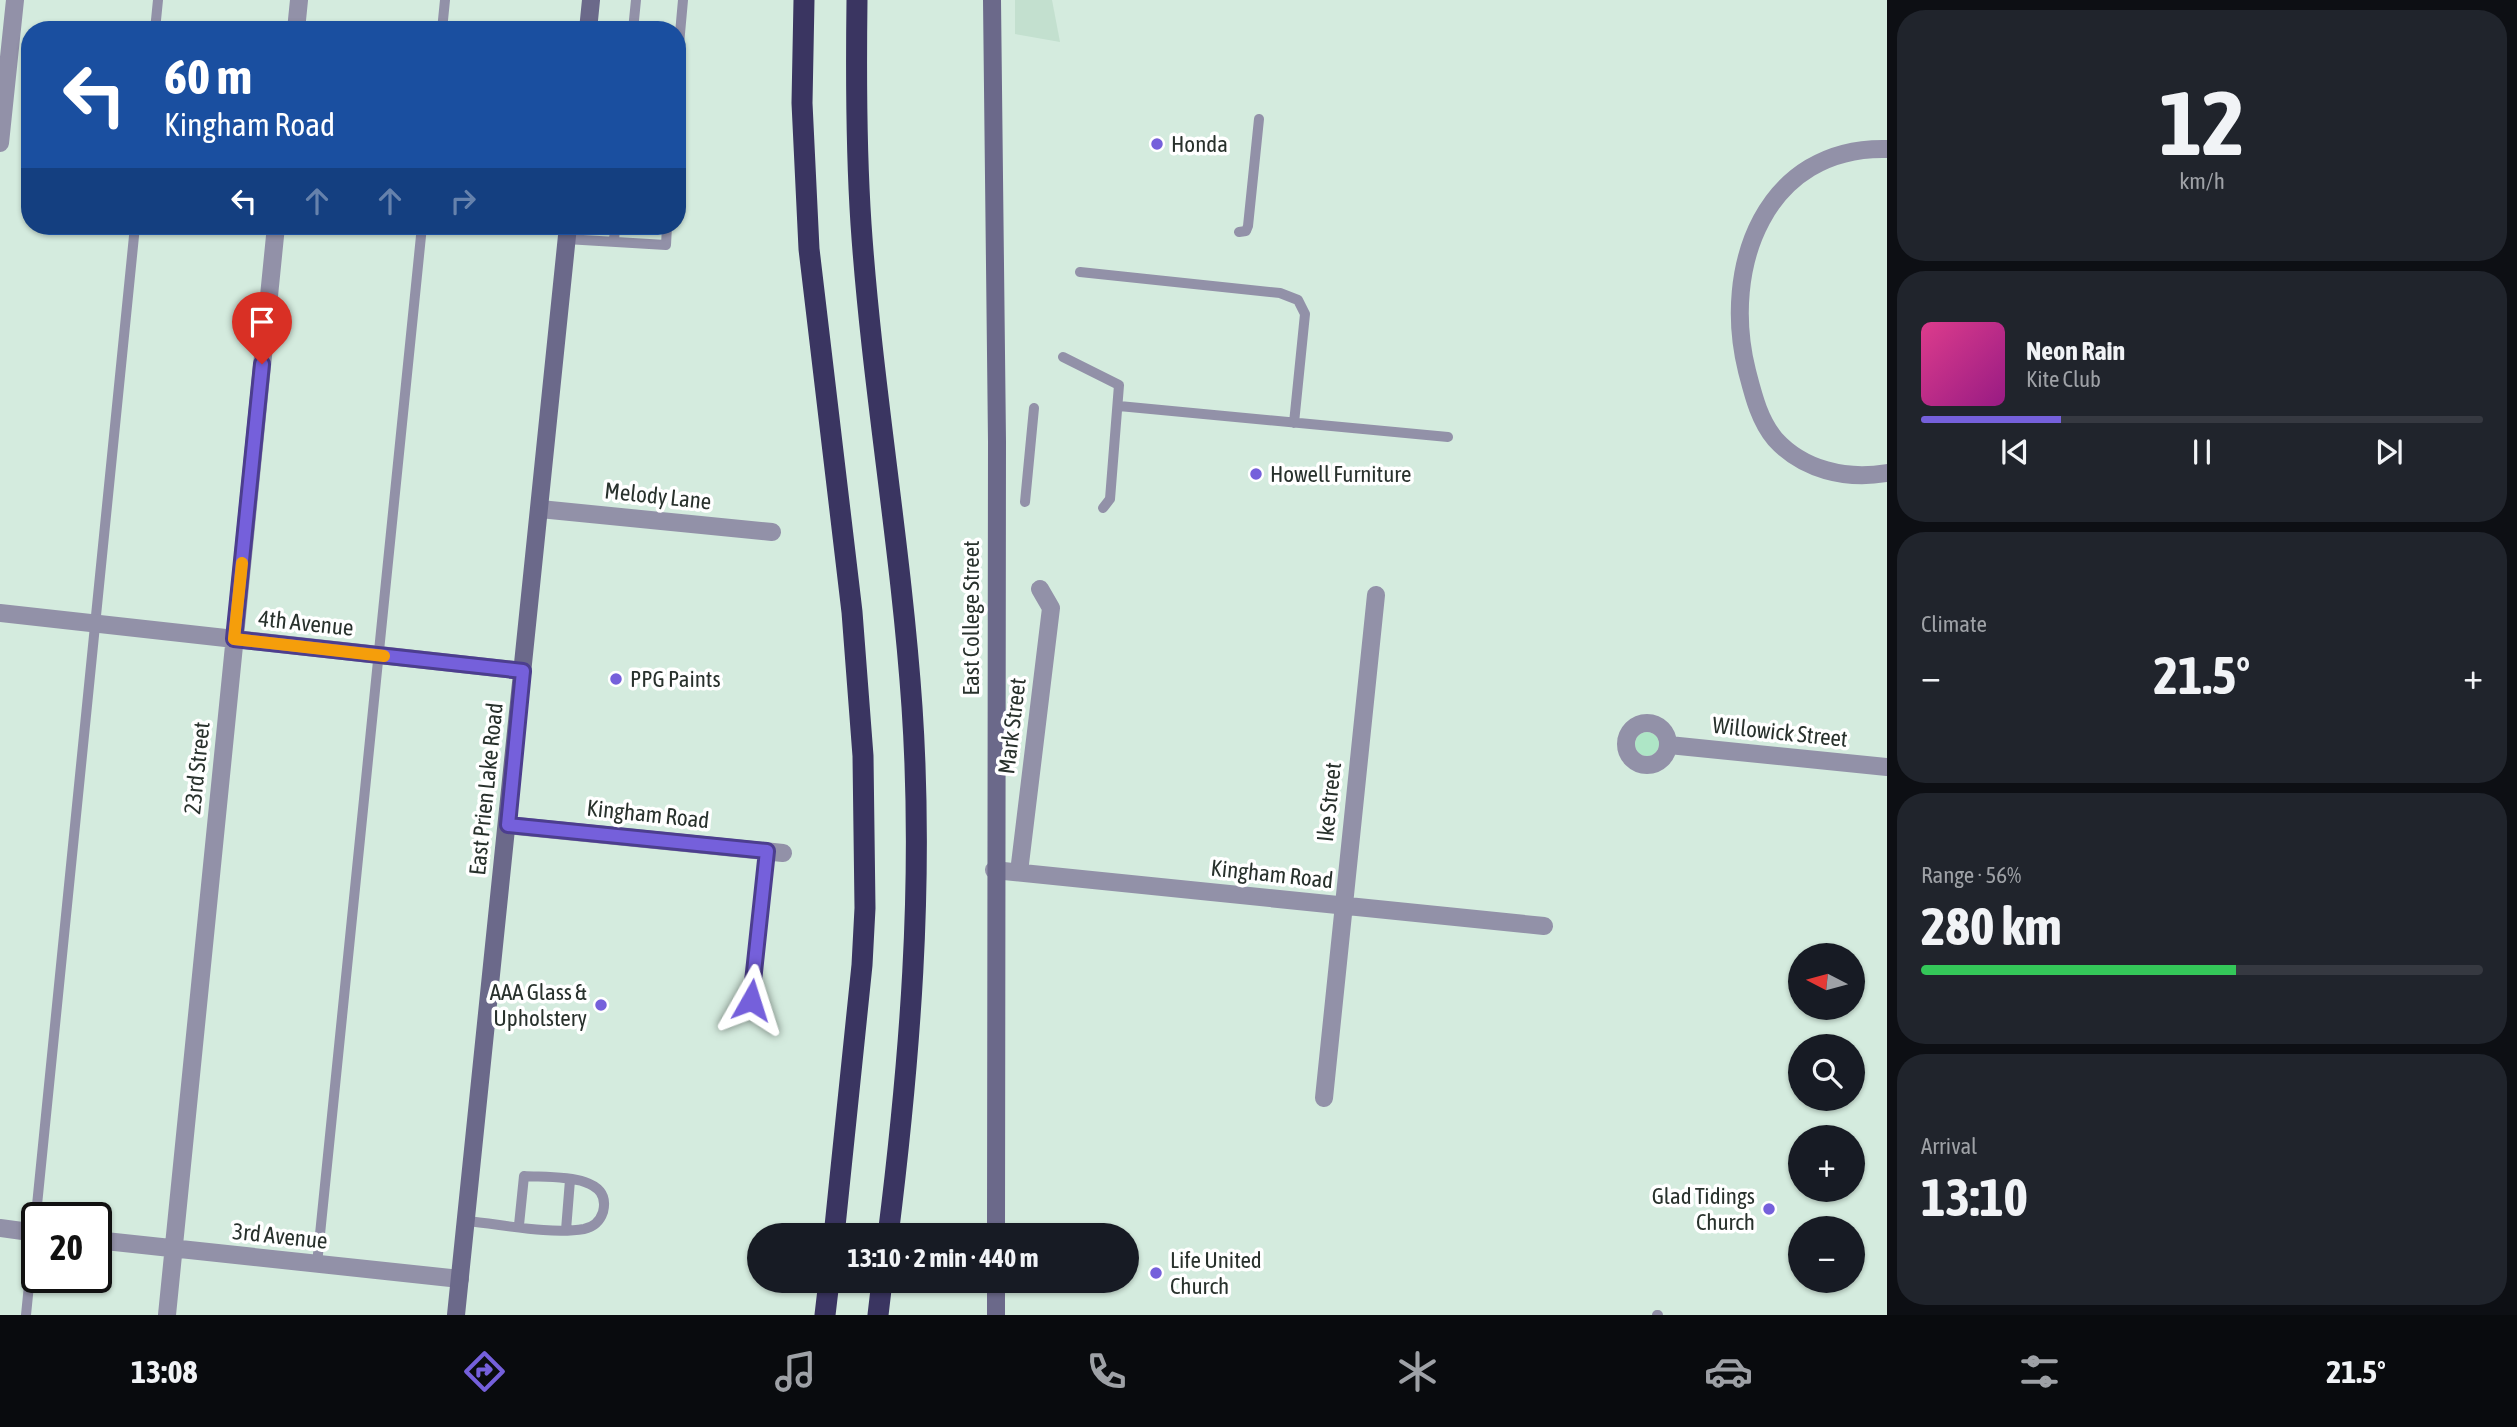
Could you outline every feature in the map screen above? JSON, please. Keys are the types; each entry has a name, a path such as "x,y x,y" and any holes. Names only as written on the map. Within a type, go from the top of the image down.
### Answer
{"highway":[{"path":"804,0 802,103 809,249 852,612 863,756 863,954 854,1066 836,1223"},
{"path":"858,0 855,97 861,225 912,707 917,808 917,932 904,1111 890,1223"},
{"path":"825,1315 828,1293"},
{"path":"878,1315 881,1293"}],"street":[{"path":"0,143 15,0"},
{"path":"297,21 299,0"},
{"path":"589,21 591,0"},
{"name":"East College Street","path":"992,0 997,441 994,870 996,1223"},
{"path":"1887,149 1864,149 1829,158 1802,172 1776,194 1752,240 1743,279 1740,323 1744,361 1753,394 1762,419 1775,439 1796,456 1821,470 1858,475 1887,473"},
{"name":"23rd Street","path":"167,1315 275,235"},
{"name":"East Prien Lake Road","path":"456,1315 567,235"},
{"name":"Melody Lane","path":"540,509 772,533"},
{"name":"Mark Street","path":"1019,872 1051,608 1040,589"},
{"name":"Ike Street","path":"1324,1098 1376,595"},
{"name":"4th Avenue","path":"0,613 523,671"},
{"name":"Willowick Street","path":"1669,746 1887,767"},
{"name":"Kingham Road","path":"508,825 775,852"},
{"name":"Kingham Road","path":"994,870 1544,926"},
{"path":"0,1228 21,1230"},
{"name":"3rd Avenue","path":"112,1242 460,1279"},
{"path":"996,1293 996,1315"}],"lane":[{"path":"156,21 158,0"},
{"path":"443,21 445,0"},
{"path":"634,21 636,0"},
{"path":"681,21 683,0"},
{"path":"1239,232 1246,231 1248,226 1259,119"},
{"path":"39,1202 134,235"},
{"path":"317,1264 421,235"},
{"path":"581,235 614,242 666,245 667,235"},
{"path":"614,235 614,242"},
{"path":"1080,272 1280,293 1298,300 1305,314 1294,423"},
{"path":"1063,357 1119,385 1110,499 1103,509"},
{"path":"1119,407 1448,437"},
{"path":"1025,502 1034,408"},
{"path":"751,1000 775,852"},
{"path":"466,1221 519,1226 566,1230 596,1225 602,1215 604,1201 601,1190 590,1183 524,1176 519,1226"},
{"path":"566,1230 570,1180"},
{"path":"26,1315 29,1293"}],"shaded area":[{"path":"1015,0 1052,0 1060,42 1015,34"}],"green space":[{"path":"1647,732 1655,736 1659,744 1655,752 1647,756 1639,752 1635,744 1639,736"}],"slow traffic":[{"path":"242,563 234,639 384,656"}],"place":[{"name":"Honda","path":"1157,144"},
{"name":"Howell Furniture","path":"1256,474"},
{"name":"PPG Paints","path":"616,679"},
{"name":"AAA Glass & Upholstery","path":"601,1005"},
{"name":"Glad Tidings Church","path":"1769,1209"},
{"name":"Life United Church","path":"1156,1273"}],"route":[{"path":"262,364 234,639 523,671 508,825 767,851 751,1000"}]}
